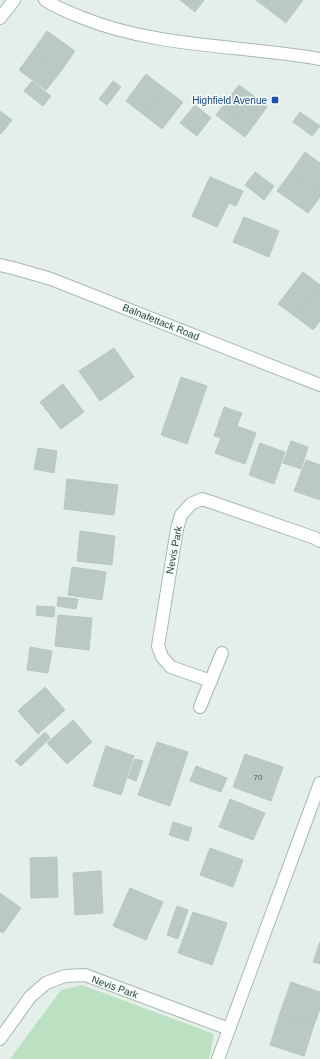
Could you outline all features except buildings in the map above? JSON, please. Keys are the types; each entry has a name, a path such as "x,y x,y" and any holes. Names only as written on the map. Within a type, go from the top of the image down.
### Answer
{"street":[{"path":"0,18 14,0"},
{"path":"45,0 100,25 154,38 320,59"},
{"name":"Balnafettack Road","path":"0,265 51,279 320,385"},
{"name":"Nevis Park","path":"210,681 171,667 162,657 158,646 177,529 181,515 190,504 202,499 320,541"},
{"path":"200,707 222,653"},
{"path":"218,1059 320,783"},
{"name":"Nevis Park","path":"0,1039 30,997 46,983 65,976 85,975 229,1029"}],"green space":[{"path":"82,985 214,1034 209,1059 10,1059 61,990"}],"place":[{"name":"Highfield Avenue","path":"275,100"}]}
